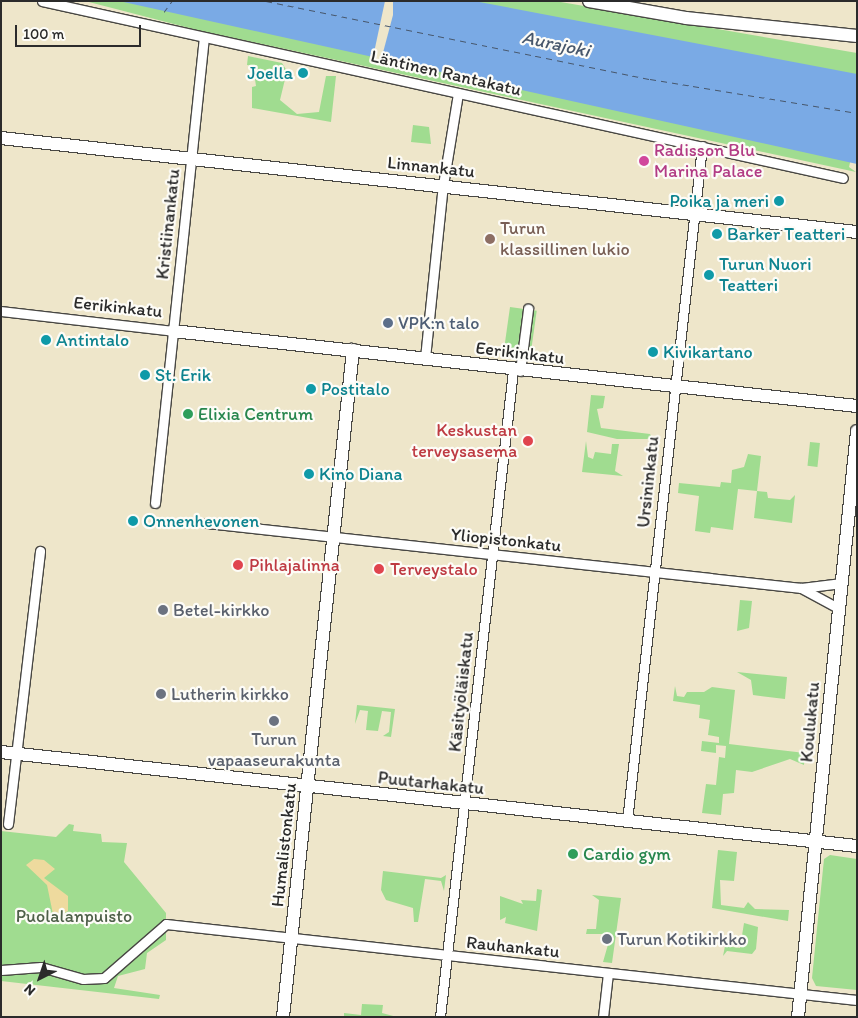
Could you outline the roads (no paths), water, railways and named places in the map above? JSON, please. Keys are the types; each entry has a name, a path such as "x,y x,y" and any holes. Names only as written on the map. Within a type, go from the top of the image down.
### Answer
{"street":[{"name":"Läntinen Rantakatu","path":"42,1 843,178"},
{"path":"589,1 686,18 857,36"},
{"name":"Kristiinankatu","path":"154,503 204,38"},
{"path":"425,358 443,185 458,93"},
{"name":"Linnankatu","path":"1,138 191,160 443,185 857,232"},
{"name":"Ursininkatu","path":"627,821 702,146"},
{"name":"Käsityöläiskatu","path":"440,1017 493,555 516,370 528,309"},
{"name":"Eerikinkatu","path":"1,311 425,358 674,388 857,406"},
{"name":"Humalistonkatu","path":"283,1017 353,350"},
{"name":"Koulukatu","path":"798,1017 840,583 857,431"},
{"name":"Yliopistonkatu","path":"208,523 801,588 840,583"},
{"path":"8,824 18,755 40,551"},
{"name":"Yliopistonkatu","path":"801,588 838,608"},
{"name":"Puutarhakatu","path":"1,752 857,846"},
{"name":"Rauhankatu","path":"1,970 41,967 78,978 104,978 166,924 448,957 857,1000"},
{"path":"603,1017 608,973"}],"water":[{"name":"Aurajoki","path":"119,1 474,1 857,74 857,164"}],"place":[{"name":"Joella","path":"303,73"},
{"name":"Radisson Blu Marina Palace","path":"644,161"},
{"name":"Poika ja meri","path":"779,201"},
{"name":"Barker Teatteri","path":"717,234"},
{"name":"Turun klassillinen lukio","path":"490,239"},
{"name":"Turun Nuori Teatteri","path":"709,275"},
{"name":"VPK:n talo","path":"388,323"},
{"name":"Antintalo","path":"46,340"},
{"name":"Kivikartano","path":"653,352"},
{"name":"St. Erik","path":"145,375"},
{"name":"Postitalo","path":"311,389"},
{"name":"Elixia Centrum","path":"188,414"},
{"name":"Keskustan terveysasema","path":"528,441"},
{"name":"Kino Diana","path":"309,474"},
{"name":"Onnenhevonen","path":"133,521"},
{"name":"Pihlajalinna","path":"238,565"},
{"name":"Terveystalo","path":"379,569"},
{"name":"Betel-kirkko","path":"163,610"},
{"name":"Lutherin kirkko","path":"161,694"},
{"name":"Turun vapaaseurakunta","path":"274,721"},
{"name":"Cardio gym","path":"573,854"},
{"name":"Turun Kotikirkko","path":"607,939"}],"park label":[{"name":"Puolalanpuisto","path":"74,916"}]}
